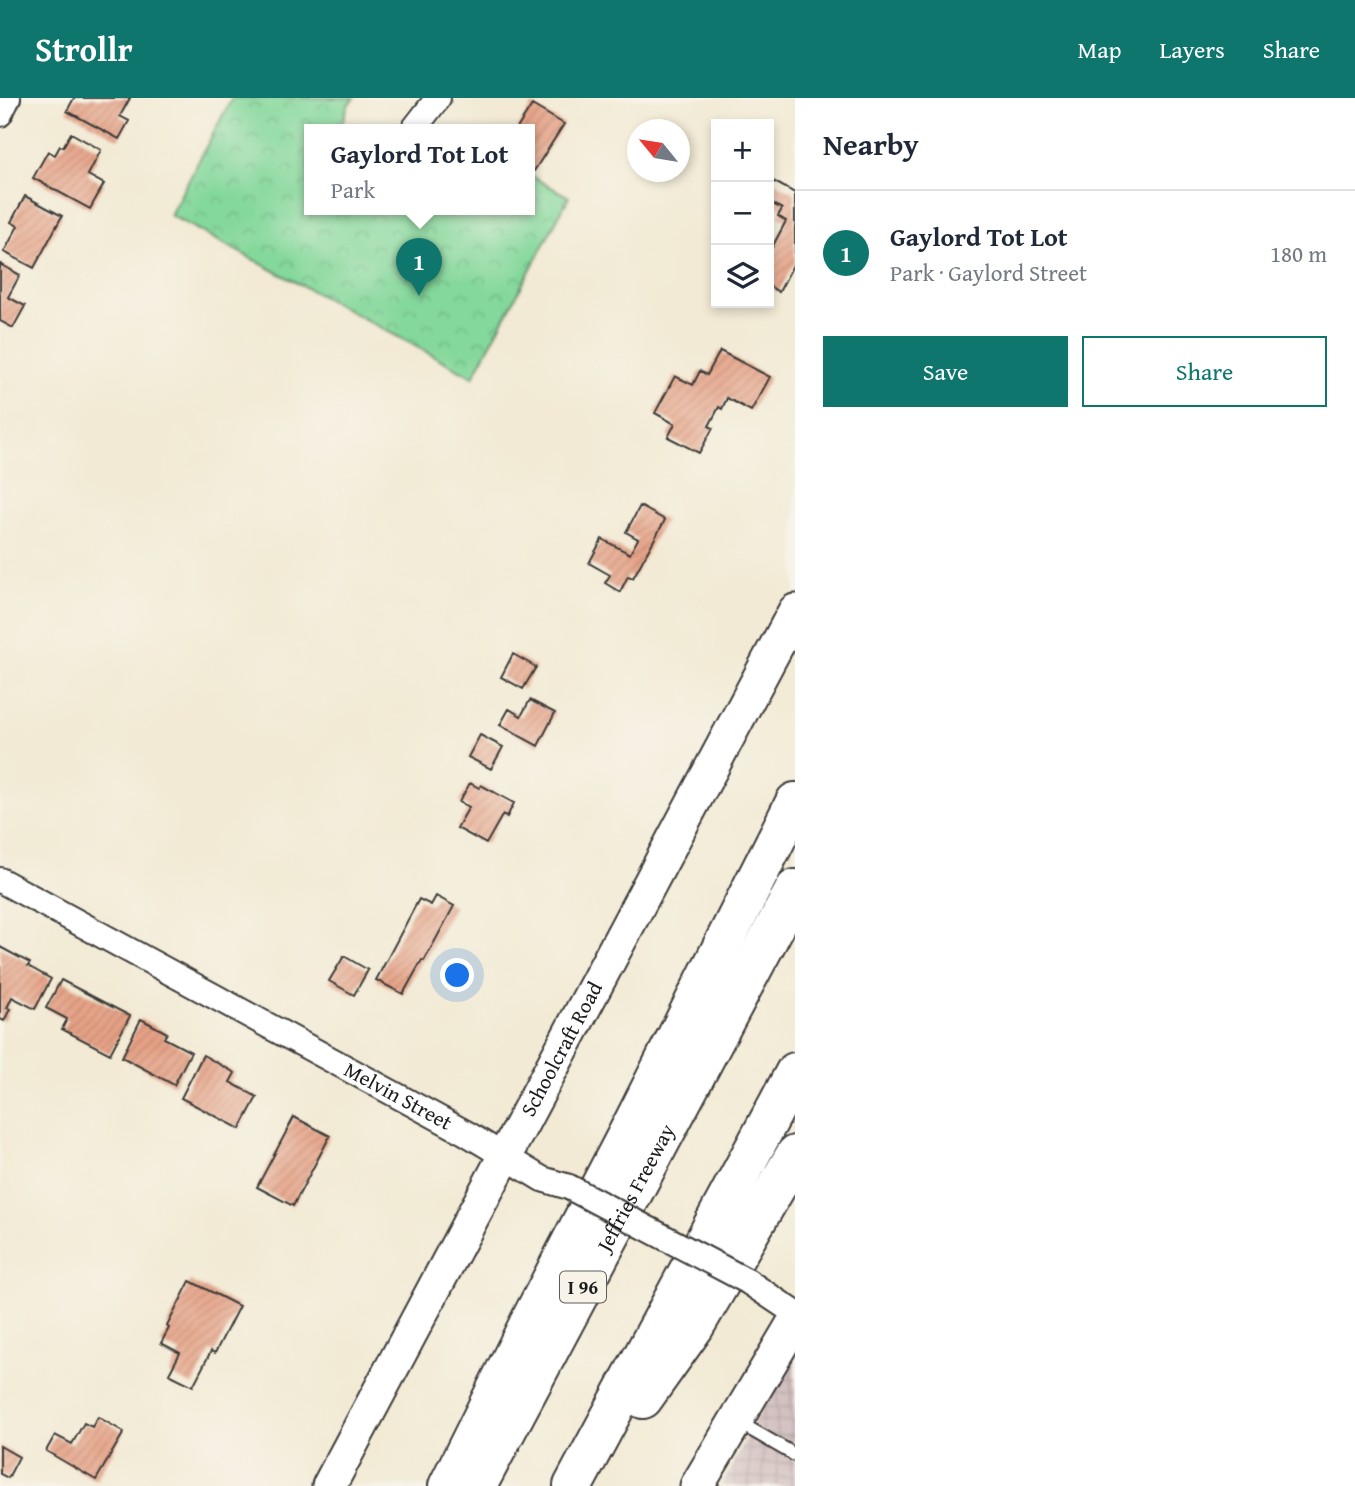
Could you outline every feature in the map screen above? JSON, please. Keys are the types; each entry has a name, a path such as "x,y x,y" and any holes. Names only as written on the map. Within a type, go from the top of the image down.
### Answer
{"highway":[{"path":"448,1486 795,802"},
{"name":"Jeffries Freeway","path":"477,1486 795,889"},
{"path":"573,1486 795,1072"},
{"path":"581,1486 695,1326 795,1155"}],"main road":[{"name":"Schoolcraft Road","path":"329,1486 795,611"},
{"path":"697,1486 795,1321"}],"street":[{"path":"0,114 8,98"},
{"path":"418,124 439,98"},
{"name":"Melvin Street","path":"0,880 466,1133 542,1179 569,1186 747,1281 795,1313"}],"lane":[{"path":"735,1420 795,1455"}],"shaded area":[{"path":"795,1344 795,1486 721,1486"}],"green space":[{"path":"232,98 354,98 348,105 342,124 304,124 304,215 535,215 535,178 569,197 473,377 170,215"}],"building":[{"path":"74,98 130,98 120,116 129,121 119,139 67,111"},
{"path":"532,105 564,124 535,169 535,124 520,124"},
{"path":"71,133 101,150 88,175 104,184 90,209 33,178 48,151 55,155"},
{"path":"774,182 795,193 795,266 793,265 779,292 774,289 774,244 786,221 778,216 782,209 774,205"},
{"path":"25,196 62,216 34,268 4,252 18,226 11,222"},
{"path":"0,264 20,275 8,297 25,306 13,328 0,321"},
{"path":"720,351 770,377 751,411 727,398 709,426 713,428 699,453 668,437 675,424 655,413 675,376 693,385 700,371 707,375"},
{"path":"640,506 665,520 633,578 628,576 620,592 605,583 610,575 589,563 602,539 630,554 638,539 626,532"},
{"path":"513,654 536,667 523,689 501,677"},
{"path":"530,700 555,713 538,746 500,725 509,709 521,716"},
{"path":"480,735 503,747 491,769 468,757"},
{"path":"470,783 479,788 481,785 514,803 507,817 503,814 486,844 457,828 469,807 459,802"},
{"path":"436,896 454,906 403,994 376,980 419,899 431,905"},
{"path":"0,947 30,963 28,966 51,979 35,1009 12,997 4,1021 0,1019"},
{"path":"344,956 368,970 354,995 329,981"},
{"path":"61,980 130,1016 110,1054 62,1029 67,1019 46,1008"},
{"path":"141,1019 167,1033 164,1038 191,1052 174,1085 122,1057"},
{"path":"203,1055 235,1073 230,1082 257,1097 240,1129 181,1098"},
{"path":"294,1117 330,1136 293,1206 257,1187"},
{"path":"190,1281 239,1306 215,1353 211,1351 193,1386 169,1374 180,1353 161,1343"},
{"path":"98,1417 124,1432 96,1480 46,1451 55,1435 72,1444 84,1423 92,1427"},
{"path":"0,1446 19,1457 8,1478 0,1474"}],"place":[{"name":"Gaylord Tot Lot","path":"419,296"}]}
